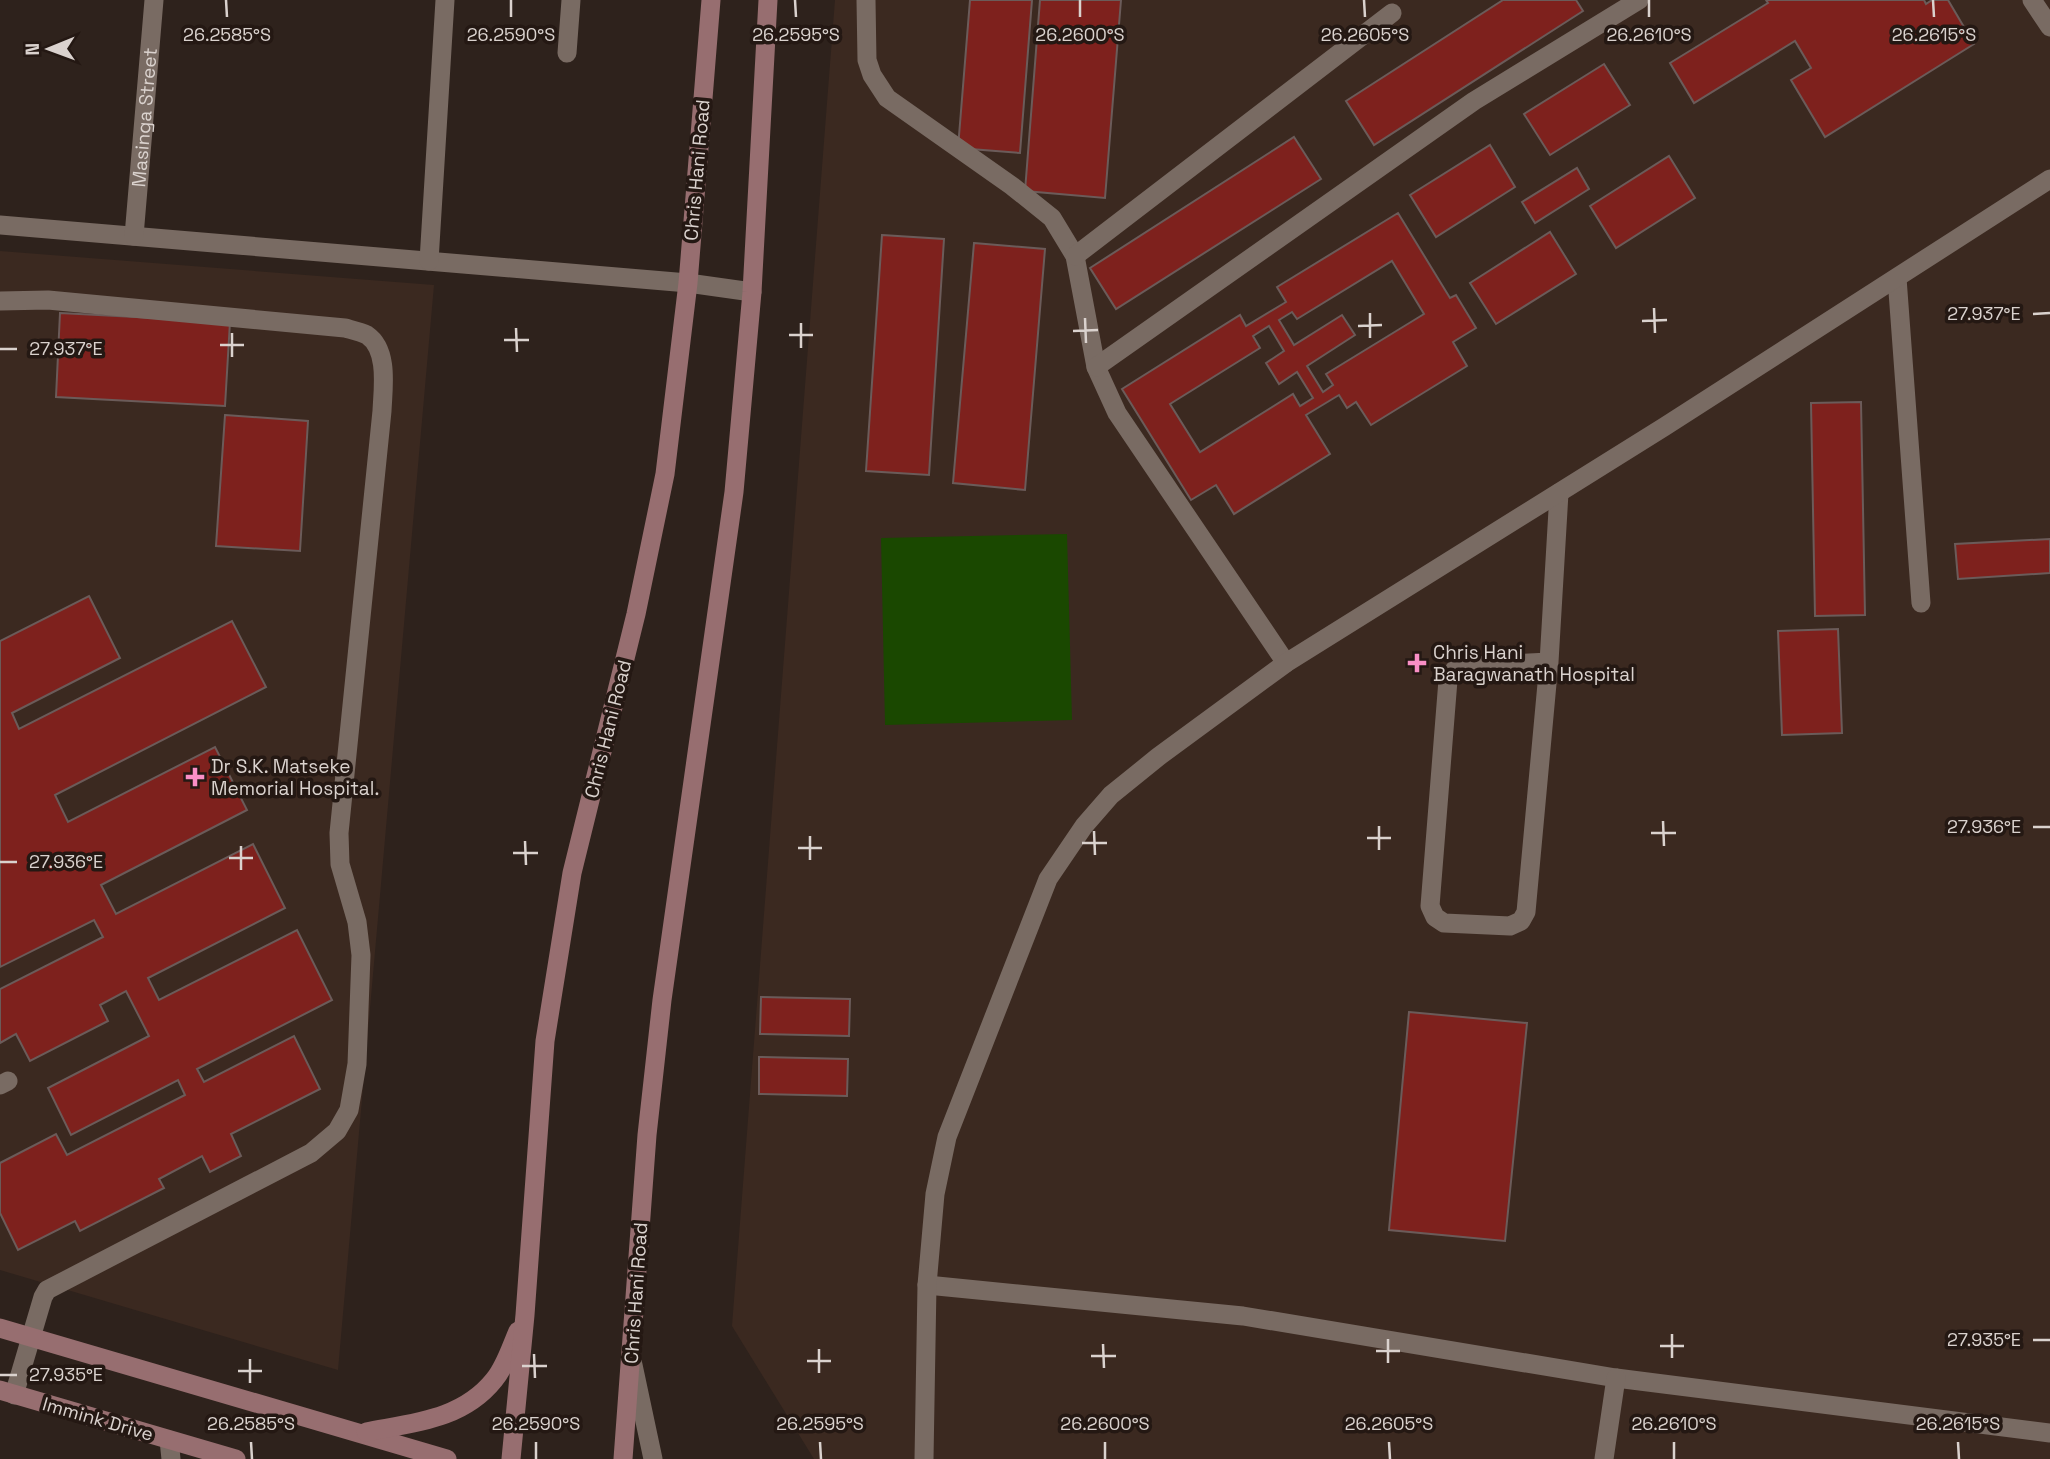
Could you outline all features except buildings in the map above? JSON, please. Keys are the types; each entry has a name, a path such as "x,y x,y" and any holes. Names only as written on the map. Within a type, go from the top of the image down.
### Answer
{"main road":[{"name":"Chris Hani Road","path":"512,1459 547,1028 572,873 636,614 665,474 688,283 711,0"},
{"name":"Chris Hani Road","path":"623,1459 647,1135 662,1000 734,492 752,292 768,0"},
{"path":"361,1433 442,1417 461,1408 496,1379 525,1315"},
{"path":"0,1328 447,1459"},
{"name":"Immink Drive","path":"7,1392 170,1450 236,1459"}],"street":[{"name":"Masinga Street","path":"134,236 153,0"},
{"path":"429,261 446,0"},
{"path":"567,53 572,0"},
{"path":"866,0 867,60 872,75 887,98 1052,218 1075,256 1096,367 1116,413 1286,663"},
{"path":"1096,367 1474,101 1639,0"},
{"path":"2032,0 2050,27"},
{"path":"1075,256 1392,13"},
{"path":"924,1459 928,1285 935,1194 947,1137 1048,879 1067,849 1111,795 1286,663 1559,493 2050,178"},
{"path":"0,225 688,283 752,292"},
{"path":"1897,278 1921,603"},
{"path":"0,301 48,300 345,328 366,335 379,347 383,370 383,411 339,833 340,864 357,922 361,954 358,1064 349,1110 337,1131 311,1153 47,1290 31,1337 7,1392"},
{"path":"1549,662 1469,666 1455,669 1448,680 1430,906 1435,917 1444,923 1510,926 1521,921 1526,912 1549,662 1559,493"},
{"path":"928,1285 1243,1316 1616,1378 2050,1433"},
{"path":"631,1357 653,1459"},
{"path":"1604,1459 1616,1378"}],"shaded area":[{"name":"Chris Hani Baragwanath Hospital","path":"835,0 2050,0 2050,1459 814,1459 732,1326"},
{"name":"Dr S.K. Matseke Memorial Hospital.","path":"0,251 434,285 338,1370 0,1270"}],"green space":[{"path":"1067,534 1072,720 885,725 881,538"}],"place":[{"name":"Chris Hani Baragwanath Hospital","path":"1417,663"},
{"name":"Dr S.K. Matseke Memorial Hospital.","path":"195,777"}]}
